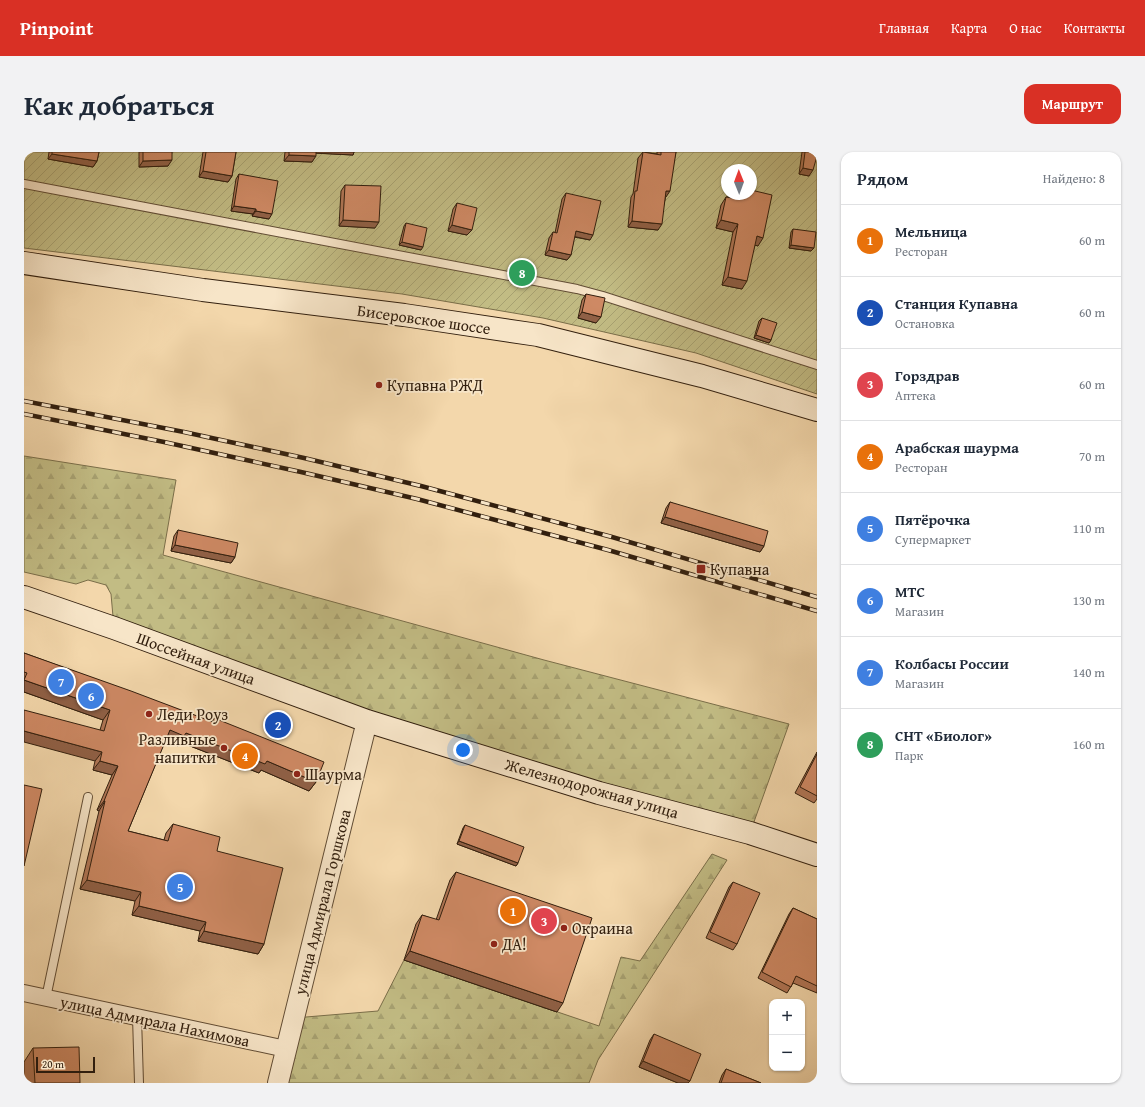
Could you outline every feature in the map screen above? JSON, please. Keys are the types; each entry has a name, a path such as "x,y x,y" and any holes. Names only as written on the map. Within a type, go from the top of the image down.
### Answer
{"main road":[{"name":"Бисеровское шоссе","path":"24,263 203,290 404,315 538,334 702,376 817,410"},
{"name":"Шоссейная улица","path":"24,597 367,721"},
{"name":"Железнодорожная улица","path":"367,721 599,793 750,832 817,855"}],"street":[{"name":"улица Адмирала Горшкова","path":"278,1083 367,721"},
{"name":"улица Адмирала Нахимова","path":"24,993 286,1049"}],"lane":[{"path":"24,184 577,289 817,365"},
{"path":"46,998 88,797"},
{"path":"137,1017 139,1083"}],"green space":[{"path":"24,152 817,152 817,394 696,353 543,318 402,294 24,248"},
{"path":"24,456 176,480 163,555 544,660 789,724 750,833 114,628 111,594 106,585 88,580 76,584 24,572"},
{"path":"712,854 727,860 598,1060 589,1083 279,1083 294,1018 378,1011 404,960 599,1026 621,957 640,961"}],"building":[{"path":"52,152 99,152 97,161 52,154"},
{"path":"143,152 172,152 172,160 143,161"},
{"path":"206,152 236,152 232,176 203,171"},
{"path":"289,152 316,152 316,156 289,155"},
{"path":"643,152 661,155 661,152 676,152 670,191 666,191 662,224 632,221 635,191 637,191"},
{"path":"805,152 817,152 813,170 803,168"},
{"path":"239,174 278,181 272,214 256,211 256,209 234,206"},
{"path":"345,185 381,186 379,222 343,220"},
{"path":"757,191 772,195 763,238 757,236 747,281 728,277 738,224 721,220 725,200 757,200"},
{"path":"566,193 601,201 593,235 576,231 571,255 549,250 553,232 557,233"},
{"path":"457,203 477,208 472,230 452,225"},
{"path":"406,223 427,228 423,247 402,242"},
{"path":"793,229 816,232 814,248 791,245"},
{"path":"586,294 605,298 601,317 582,312"},
{"path":"762,318 777,323 771,340 756,335"},
{"path":"670,502 768,531 764,546 665,517"},
{"path":"178,530 238,543 235,557 175,545"},
{"path":"24,653 213,722 214,718 324,762 316,782 267,761 265,764 186,733 184,736 170,730 128,831 168,841 173,824 220,837 217,851 283,868 264,944 204,931 206,922 139,906 141,892 87,880 104,801 118,766 100,761 102,752 24,731 24,710 104,731 110,710 24,680 27,673 24,672"},
{"path":"817,754 817,796 800,787"},
{"path":"24,785 42,789 24,866"},
{"path":"465,825 524,847 518,863 459,841"},
{"name":"ДА!","path":"456,872 592,918 563,1003 410,951 422,915 439,920"},
{"path":"733,882 760,893 737,944 710,932"},
{"path":"793,908 817,919 817,986 796,976 791,987 762,972"},
{"path":"654,1034 701,1054 690,1081 643,1061"},
{"path":"79,1047 80,1083 35,1083 33,1048"},
{"path":"726,1069 761,1083 721,1083"}],"railway":[{"path":"24,401 184,432 304,458 421,486 612,537 817,597"},
{"path":"24,414 164,442 417,499 608,550 817,611"}],"place":[{"name":"СНТ «Биолог»","path":"522,273"},
{"name":"Купавна РЖД","path":"379,385"},
{"name":"Купавна","path":"701,569"},
{"name":"Колбасы России","path":"61,682"},
{"name":"МТС","path":"91,696"},
{"name":"Леди Роуз","path":"149,714"},
{"name":"Станция Купавна","path":"278,725"},
{"name":"Разливные напитки","path":"224,748"},
{"name":"Арабская шаурма","path":"245,756"},
{"name":"Шаурма","path":"297,774"},
{"name":"Пятёрочка","path":"180,887"},
{"name":"Мельница","path":"513,911"},
{"name":"Горздрав","path":"544,921"},
{"name":"Окраина","path":"564,928"},
{"name":"ДА!","path":"494,944"}]}
